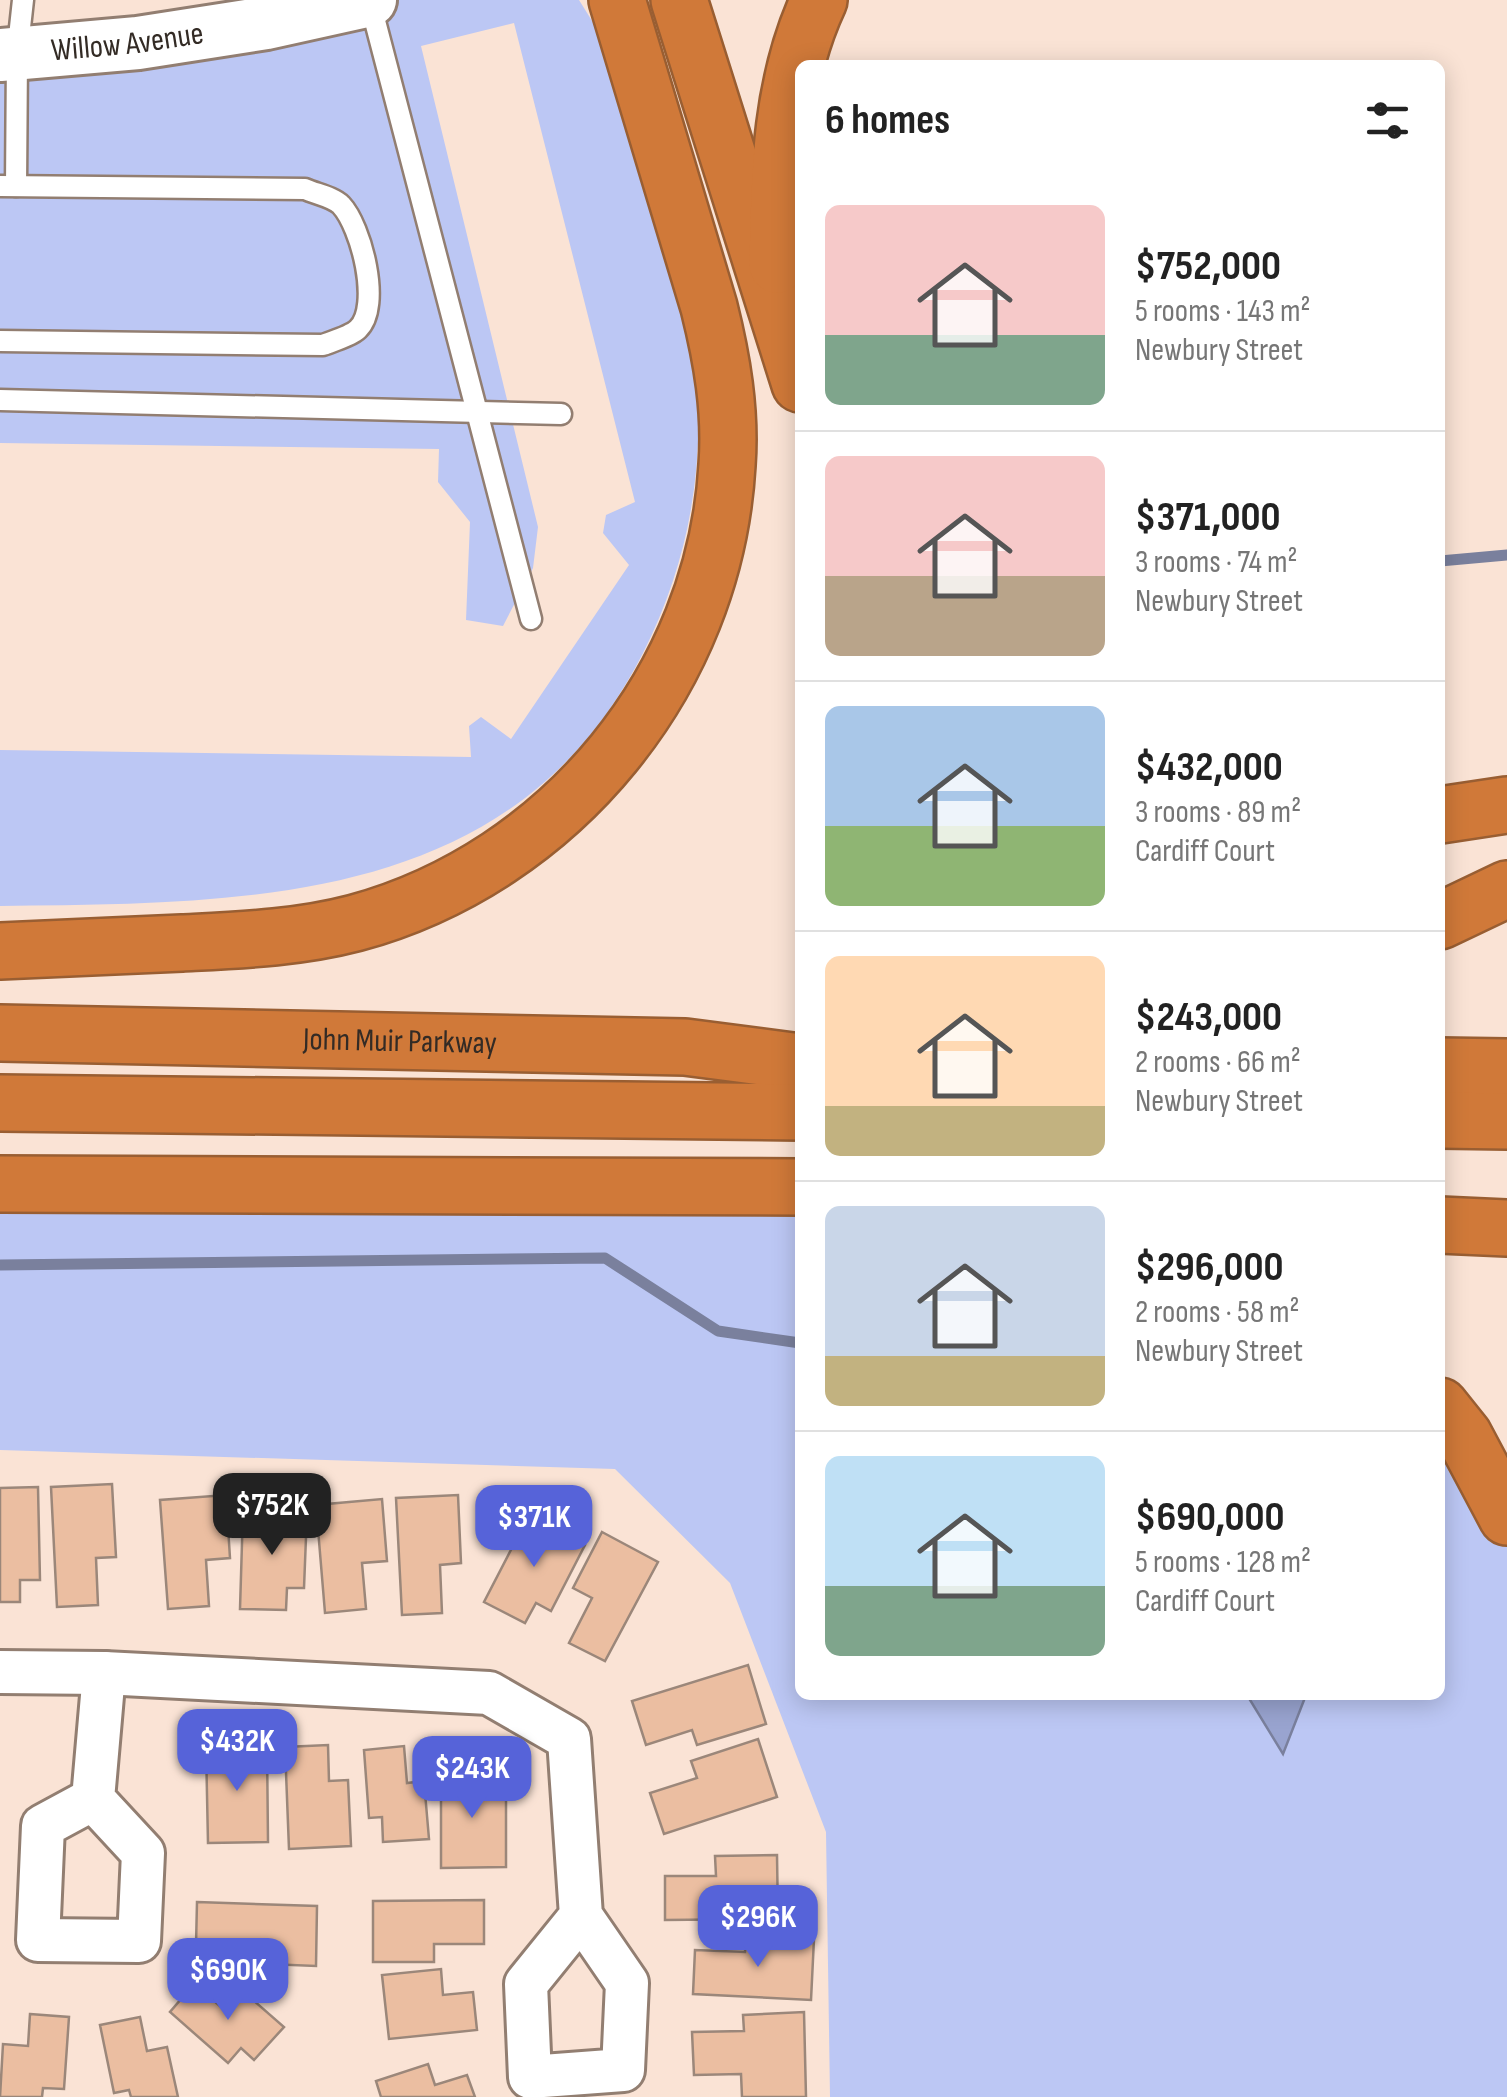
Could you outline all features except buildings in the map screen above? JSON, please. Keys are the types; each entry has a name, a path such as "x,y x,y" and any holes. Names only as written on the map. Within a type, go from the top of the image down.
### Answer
{"highway":[{"path":"0,951 276,938 391,912 463,880 527,838 587,785 637,724 678,654 706,581 723,504 728,424 709,307 617,0"},
{"path":"679,0 795,368"},
{"path":"797,60 805,29 819,0"},
{"path":"776,308 785,111 795,70"},
{"path":"1445,815 1507,805"},
{"path":"1445,918 1507,890"},
{"name":"John Muir Parkway","path":"0,1033 685,1047 795,1061"},
{"path":"685,1047 795,1042"},
{"path":"1445,1066 1507,1066"},
{"name":"John Muir Parkway","path":"0,1103 795,1112"},
{"path":"1445,1120 1507,1120"},
{"path":"0,1184 795,1187"},
{"path":"1445,1225 1507,1228"},
{"path":"1445,1412 1464,1436 1507,1517"}],"street":[{"name":"Willow Avenue","path":"8,55 138,43 266,23 370,0"},
{"path":"0,1672 104,1673 489,1693 569,1740 581,1916"},
{"path":"93,1799 104,1673"}],"lane":[{"path":"0,341 323,345 358,329 369,308 357,230 339,203 306,190 8,186 8,55 23,0"},
{"path":"370,0 532,619"},
{"path":"0,400 560,414"}],"shaded area":[{"path":"370,0 579,0 599,32 682,304 697,382 698,452 689,521 658,621 643,653 589,737 523,799 448,844 366,874 278,892 187,901 0,906 0,750 471,757 469,726 481,717 511,739 629,565 603,533 606,515 635,502 514,23 421,46 538,527 533,568 503,626 466,620 470,522 438,482 439,449 0,443 0,55"},
{"path":"0,1184 795,1187 795,1700 1445,1700 1445,1414 1507,1517 1507,2097 830,2097 826,1832 730,1583 615,1469 0,1450"},
{"path":"1250,1700 1304,1700 1283,1754"}],"waterway":[{"path":"1445,561 1507,555"},
{"path":"0,1265 605,1258 718,1331 795,1342"}]}
